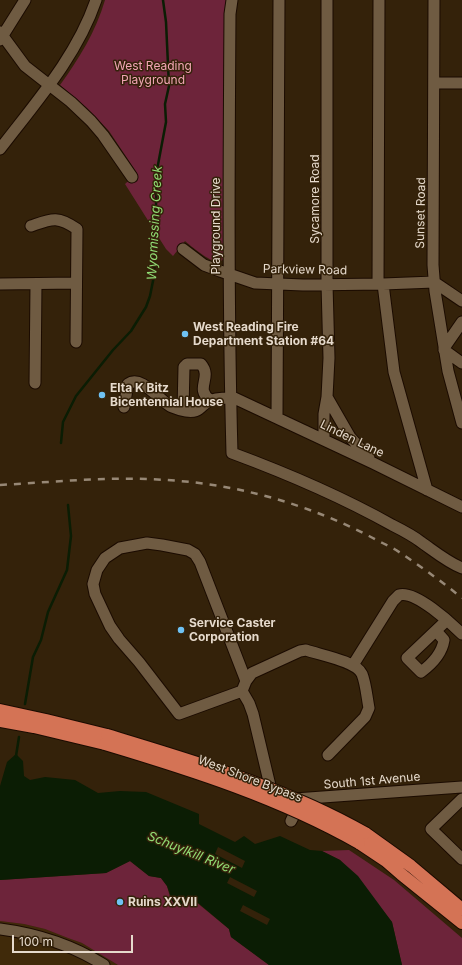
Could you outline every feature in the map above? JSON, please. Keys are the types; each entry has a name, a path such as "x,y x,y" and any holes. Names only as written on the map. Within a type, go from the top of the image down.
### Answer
{"highway":[{"name":"West Shore Bypass","path":"0,710 46,720 106,739 224,771 284,794 339,818 401,874 462,923"},
{"name":"West Shore Bypass","path":"0,721 106,739"},
{"name":"West Shore Bypass","path":"362,838 411,866 462,909"},
{"path":"411,866 442,885 462,901"}],"street":[{"path":"25,0 1,36 25,66 71,102 91,121 103,135 132,177"},
{"path":"0,149 49,85 79,40 86,27 96,0"},
{"name":"Playground Drive","path":"232,0 230,29 229,274 232,453 282,472 344,500 419,540 462,568"},
{"path":"277,418 279,0"},
{"name":"Sycamore Road","path":"324,439 324,414 327,397 329,358 327,284 327,0"},
{"path":"379,0 381,284 394,372 427,490"},
{"name":"Sunset Road","path":"434,0 434,291 448,371 462,423"},
{"path":"435,83 462,83"},
{"path":"31,226 52,219 59,220 77,228 76,342"},
{"name":"Parkview Road","path":"184,248 204,264 255,283 381,284 434,282"},
{"path":"4,281 36,284 76,283"},
{"path":"434,282 462,301"},
{"path":"35,383 36,284"},
{"path":"462,322 444,349 462,363"},
{"path":"182,410 184,367 187,364 201,364 205,368 206,377 203,390 204,396 210,400"},
{"path":"124,407 128,384 133,382 141,383 168,405 182,410 198,410 210,400 230,397"},
{"name":"Linden Lane","path":"230,397 324,439 462,507"},
{"path":"327,397 350,437 373,463"},
{"path":"244,686 200,562 195,554 188,550 147,544 120,548 105,558 97,570 93,584 95,594 110,626 179,714 244,686 252,673 300,651 306,650 358,668 362,675 369,708 368,712 365,717 328,755"},
{"path":"353,665 393,601 399,595 408,595 439,613 462,634"},
{"path":"436,631 448,620"},
{"name":"South 1st Avenue","path":"244,686 253,714 272,794 284,799 302,799 462,787"},
{"path":"292,821 302,799"},
{"path":"462,800 431,829 462,859"},
{"path":"0,929 23,932 58,942 88,955 104,965"}],"shaded area":[{"path":"0,921 24,924 45,929 82,943 118,965 0,965"}],"green space":[{"name":"West Reading Playground","path":"105,0 227,0 224,256 223,260 221,261 213,261 185,241 173,256 166,249 125,184 137,173 109,131 87,108 60,85 86,44 97,23"},
{"path":"349,850 394,880 462,938 462,965 402,965 392,922 340,860 322,851"},
{"path":"130,861 149,876 161,878 167,886 170,897 190,897 229,929 231,937 269,965 118,965 82,943 45,929 24,924 0,921 0,880 106,873"}],"water":[{"name":"Schuylkill River","path":"16,754 23,761 24,776 30,780 45,777 75,780 98,793 120,791 146,792 199,814 199,824 235,842 244,836 255,844 280,836 310,850 322,851 340,860 358,876 392,922 402,965 269,965 231,937 229,929 191,897 186,904 179,905 173,903 167,886 161,878 149,876 130,861 106,873 0,880 0,786 7,762","holes":["218,847 245,861 242,868 215,854","230,877 257,891 254,897 227,883","243,905 270,919 267,925 240,911"]}],"waterway":[{"name":"Wyomissing Creek","path":"61,443 63,422 76,396 113,350 131,331 146,307 150,296 154,276 157,170 166,122 165,104 169,86 166,22 163,0"},
{"name":"Wyomissing Creek","path":"25,704 33,657 41,640 48,612 67,570 71,536 68,505"},
{"name":"Wyomissing Creek","path":"16,756 19,737"}],"railway":[{"path":"0,485 83,480 145,479 193,482 245,491 296,505 321,514 369,536 396,550 430,573 462,598"}],"place":[{"name":"West Reading Fire Department Station #64","path":"185,334"},
{"name":"Elta K Bitz Bicentennial House","path":"102,395"},
{"name":"Service Caster Corporation","path":"181,630"},
{"name":"Ruins XXVII","path":"120,902"}]}
